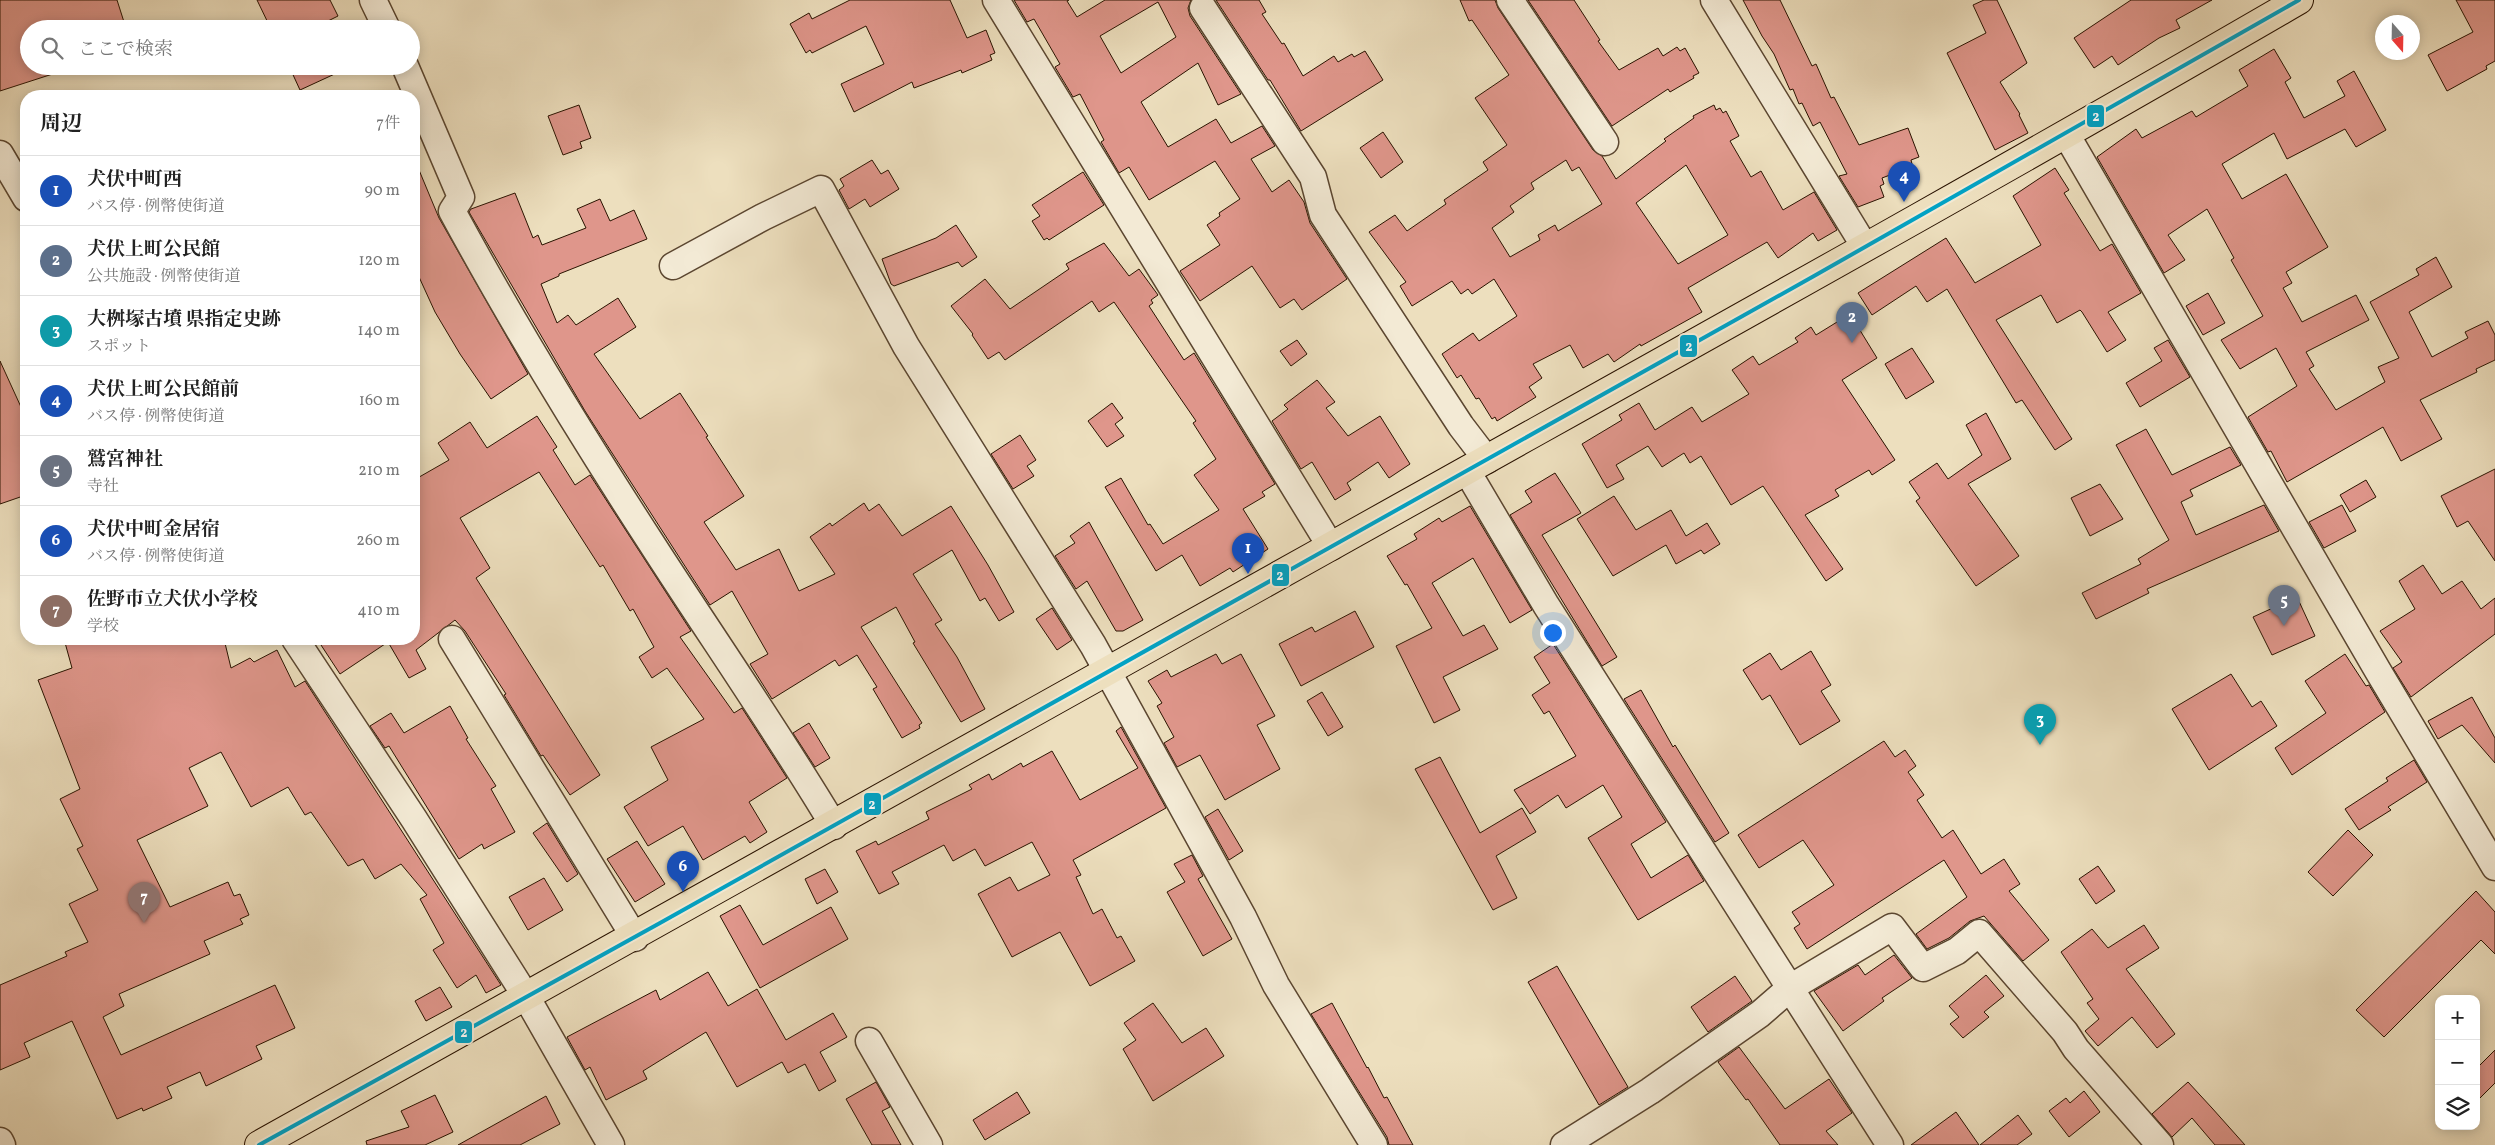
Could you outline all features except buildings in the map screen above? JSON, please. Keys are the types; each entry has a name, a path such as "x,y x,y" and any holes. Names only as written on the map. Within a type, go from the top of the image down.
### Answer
{"main road":[{"path":"259,1145 635,938 1331,546 1477,466 2066,134 2299,0"}],"street":[{"path":"373,0 383,20"},
{"path":"996,0 1331,546"},
{"path":"1510,0 1605,142"},
{"path":"1714,0 1865,247"},
{"path":"1202,8 1313,178 1323,215 1461,426 1477,466 1546,604 1890,1145"},
{"path":"409,75 415,90"},
{"path":"420,101 461,197 452,211 526,345 650,542 786,746 834,826"},
{"path":"2066,134 2378,671 2495,867"},
{"path":"1,159 20,189"},
{"path":"673,266 763,217 821,189 906,346 1076,616 1243,917 1276,985 1374,1145"},
{"path":"452,639 635,938"},
{"path":"299,645 414,819 526,998 610,1145"},
{"path":"1564,1145 1665,1080 1760,1014 1790,988 1892,926 1923,968 1956,951 1978,933 2066,1032 2076,1049 2160,1145"},
{"path":"869,1041 929,1145"},
{"path":"0,1141 2,1145"}],"transit line":[{"name":"2","path":"259,1145 660,923 1814,276 2299,0"}],"place":[{"name":"犬伏上町公民館前","path":"1904,202"},
{"name":"犬伏上町公民館","path":"1852,343"},
{"name":"犬伏中町西","path":"1248,574"},
{"name":"鷲宮神社","path":"2284,626"},
{"name":"大桝塚古墳 県指定史跡","path":"2040,745"},
{"name":"犬伏中町金居宿","path":"683,892"},
{"name":"佐野市立犬伏小学校","path":"144,923"}]}
